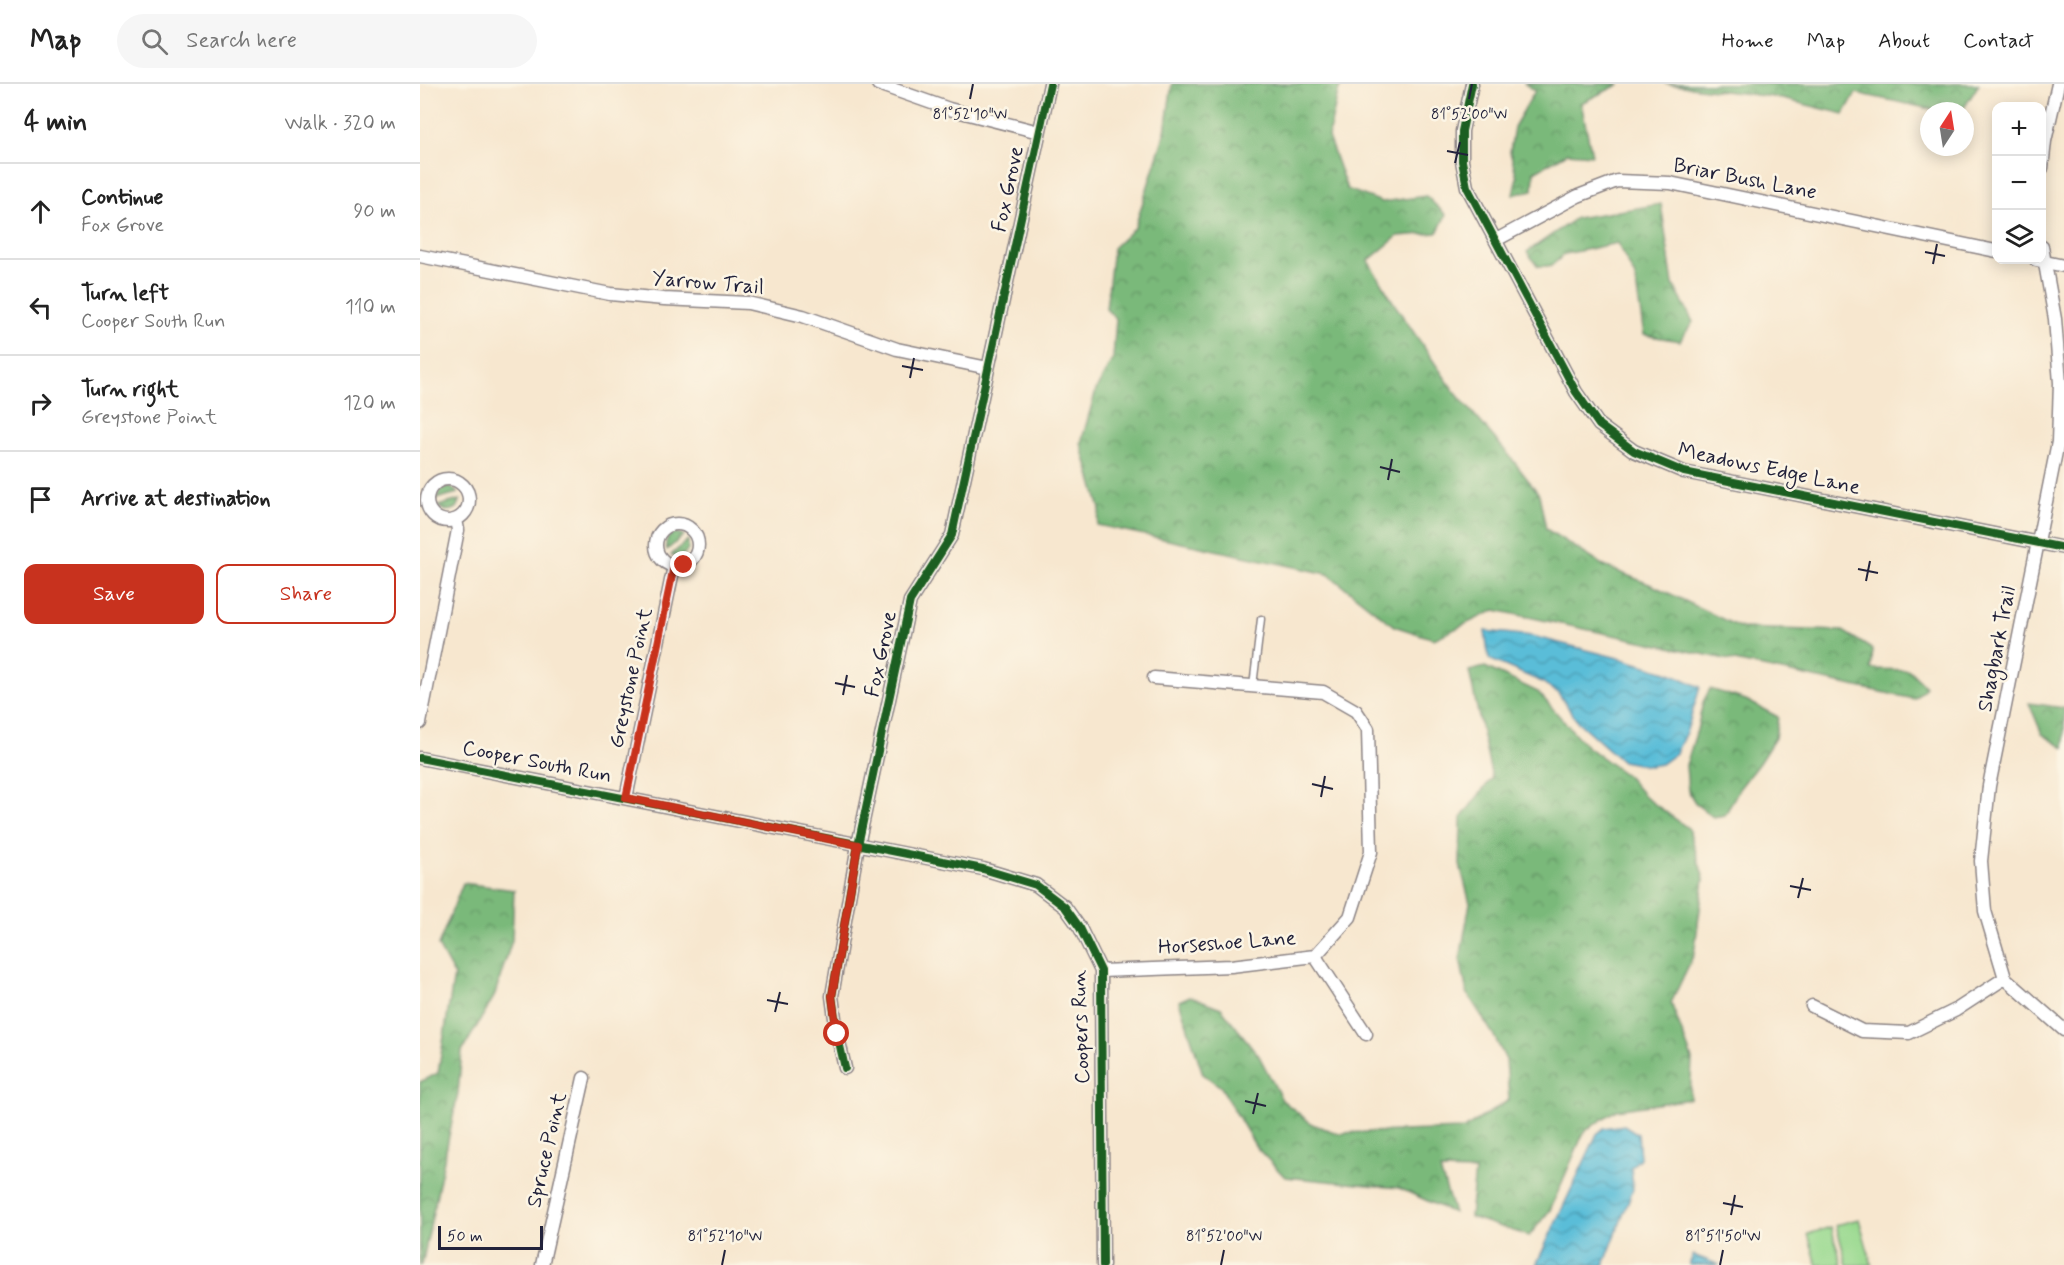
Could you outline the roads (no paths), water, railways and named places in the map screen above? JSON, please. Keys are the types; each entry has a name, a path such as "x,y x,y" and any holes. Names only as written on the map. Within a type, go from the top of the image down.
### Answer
{"street":[{"path":"878,84 949,109 1039,132"},
{"name":"Fox Grove","path":"845,1068 837,1034 832,996 858,845 910,601 952,535 1050,84"},
{"name":"Meadows Edge Lane","path":"1472,84 1462,131 1462,161 1467,187 1576,392 1599,424 1634,451 1684,472 2064,548"},
{"path":"2043,156 2058,84"},
{"name":"Briar Bush Lane","path":"1496,240 1578,196 1617,181 1670,183 1992,250"},
{"name":"Yarrow Trail","path":"420,256 609,294 748,303 803,316 897,349 988,368"},
{"path":"2046,262 2064,266"},
{"name":"Shagbark Trail","path":"2005,978 1985,911 1981,861 1989,786 2058,442 2060,383 2055,319 2041,264"},
{"path":"420,723 458,530 456,520"},
{"name":"Greystone Point","path":"626,798 674,566"},
{"name":"Horseshoe Lane","path":"1101,971 1231,966 1315,956 1350,917 1371,852 1368,729 1356,711 1323,692 1154,678"},
{"name":"Cooper South Run","path":"420,758 858,845"},
{"name":"Coopers Run","path":"858,845 984,869 1036,885 1065,907 1080,928 1101,971 1103,1265"},
{"path":"1315,956 1366,1034"},
{"path":"1812,1006 1862,1031 1909,1033 1956,1010 2005,978 2064,1030"},
{"name":"Spruce Point","path":"542,1265 584,1078"}],"lane":[{"path":"1253,686 1261,619"}],"water":[{"path":"1485,631 1532,636 1622,659 1670,673 1700,687 1687,730 1676,753 1661,764 1649,766 1622,761 1577,721 1559,694 1542,682 1489,659"},
{"path":"1624,1125 1638,1134 1640,1158 1631,1167 1633,1189 1604,1265 1536,1265 1597,1134 1604,1128"},
{"path":"1693,1255 1720,1265 1689,1265"}]}
